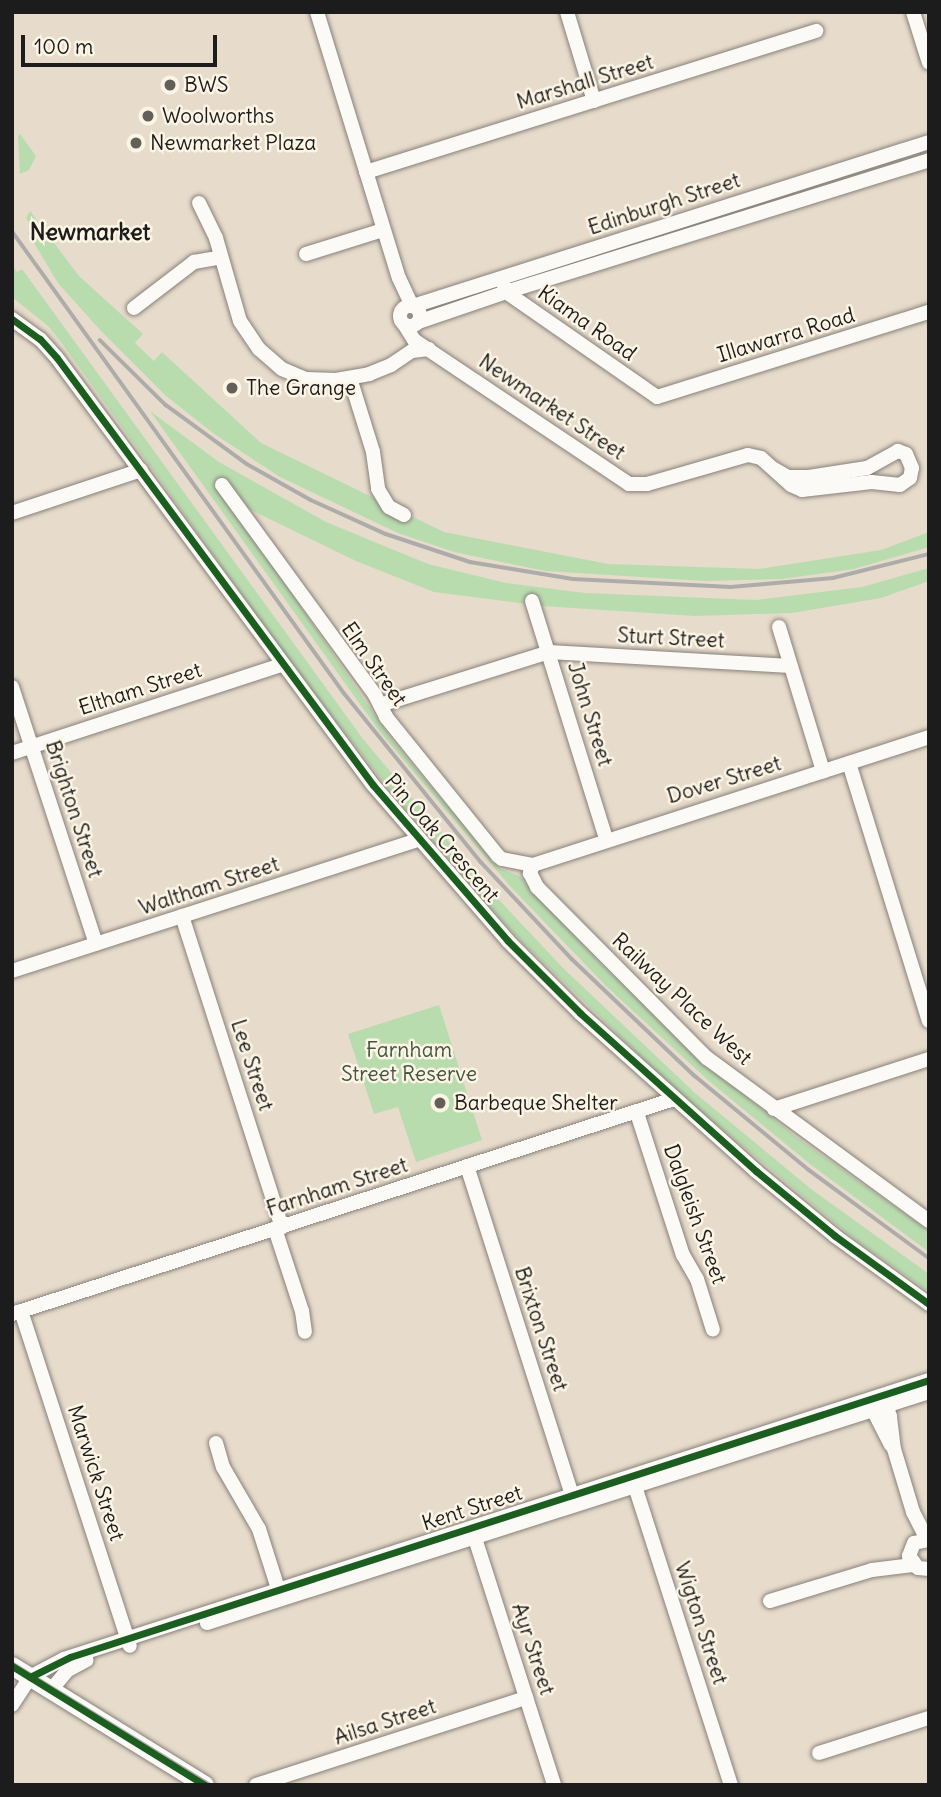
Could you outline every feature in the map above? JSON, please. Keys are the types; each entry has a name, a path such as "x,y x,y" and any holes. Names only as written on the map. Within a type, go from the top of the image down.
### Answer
{"main road":[{"path":"12,1666 205,1785"}],"street":[{"path":"317,12 411,318 411,345 400,359"},
{"path":"567,12 594,101"},
{"path":"913,12 929,63"},
{"name":"Marshall Street","path":"366,172 816,31"},
{"name":"Edinburgh Street","path":"411,318 929,142"},
{"name":"Edinburgh Street","path":"503,285 929,160"},
{"path":"199,203 212,229 240,321 266,356 282,369 306,379 350,378 375,372 412,351 429,349"},
{"path":"306,254 383,230"},
{"path":"134,308 194,262 221,257"},
{"name":"Kiama Road","path":"503,285 656,397"},
{"name":"Illawarra Road","path":"656,397 929,312"},
{"name":"Newmarket Street","path":"411,318 429,349 629,484 647,484 748,455 757,456 791,485 808,490 872,482 900,485 910,478 912,468 906,454 898,451 867,468 821,475 792,478 774,469"},
{"name":"Pin Oak Crescent","path":"12,319 40,339 57,358 281,664 418,840 508,941 580,1013 674,1099 835,1236 929,1304"},
{"path":"350,378 370,441 378,489 389,507 404,515"},
{"path":"12,513 141,470"},
{"name":"Elm Street","path":"222,485 390,722 502,859 532,868"},
{"name":"John Street","path":"532,601 607,839"},
{"path":"779,627 823,771"},
{"path":"380,705 549,652"},
{"name":"Sturt Street","path":"549,652 791,666"},
{"name":"Eltham Street","path":"12,753 281,664"},
{"name":"Brighton Street","path":"12,687 96,944"},
{"name":"Dover Street","path":"532,868 607,839 929,737"},
{"path":"849,763 929,1021"},
{"name":"Waltham Street","path":"12,971 418,840"},
{"name":"Railway Place West","path":"532,868 537,887 640,994 707,1058 929,1220"},
{"name":"Lee Street","path":"182,916 278,1228 302,1311 305,1332"},
{"path":"774,1109 929,1059"},
{"name":"Farnham Street","path":"17,1313 674,1099"},
{"name":"Dalgleish Street","path":"637,1113 683,1255 697,1279 713,1330"},
{"name":"Brixton Street","path":"467,1166 574,1500"},
{"name":"Marwick Street","path":"17,1313 129,1643"},
{"name":"Kent Street","path":"878,1403 929,1380"},
{"name":"Kent Street","path":"30,1677 54,1663 129,1643 878,1403 929,1392"},
{"path":"770,1601 922,1557 913,1512 878,1403"},
{"path":"216,1443 223,1467 260,1529 280,1595"},
{"name":"Wigton Street","path":"633,1480 731,1785"},
{"name":"Ayr Street","path":"473,1532 554,1785"},
{"name":"Kent Street","path":"51,1690 71,1668 129,1643"},
{"path":"12,1705 30,1677"},
{"name":"Ailsa Street","path":"256,1785 526,1699"},
{"path":"819,1753 929,1718"}],"green space":[{"path":"20,134 36,156 29,170 20,174 18,136"},
{"path":"30,211 79,276 143,334 135,343 154,361 162,352 261,443 444,532 608,564 759,569 881,550 929,532 929,547 854,569 782,579 705,581 545,571 454,552 398,533 280,477 213,433 165,395 58,283 28,233 33,229 26,218"},
{"path":"12,266 17,272 22,269 363,739 486,886 563,968 695,1093 811,1189 929,1274 929,1292 852,1237 679,1093 518,938 393,794 294,667 61,342 48,326 12,297"},
{"path":"150,411 219,462 326,522 428,564 506,583 585,593 756,600 862,587 929,568 929,581 881,598 792,613 695,616 543,606 434,592 356,561 226,498 390,737 499,868 519,876 597,960 694,1053 796,1137 929,1231 929,1252 810,1164 709,1081 606,986 509,885 380,732"},
{"name":"Farnham Street Reserve","path":"439,1005 482,1140 416,1162 398,1107 374,1114 348,1034"}],"tram line":[{"path":"12,1662 212,1785"}],"railway":[{"path":"12,231 344,693 481,862 572,959 695,1076 809,1170 929,1258"},
{"path":"100,340 166,405 247,464 311,500 386,534 470,562 573,579 731,587 833,578 929,554"}],"cycle path":[{"path":"12,319 40,339 57,358 373,785 508,941 580,1013 756,1171 835,1236 929,1304"},
{"path":"30,1677 70,1657 929,1380"},
{"path":"12,1666 205,1785"}],"place":[{"name":"BWS","path":"170,85"},
{"name":"Woolworths","path":"148,116"},
{"name":"Newmarket Plaza","path":"136,143"},
{"name":"The Grange","path":"232,388"},
{"name":"Barbeque Shelter","path":"440,1103"}],"district":[{"name":"Newmarket","path":"90,232"}]}
